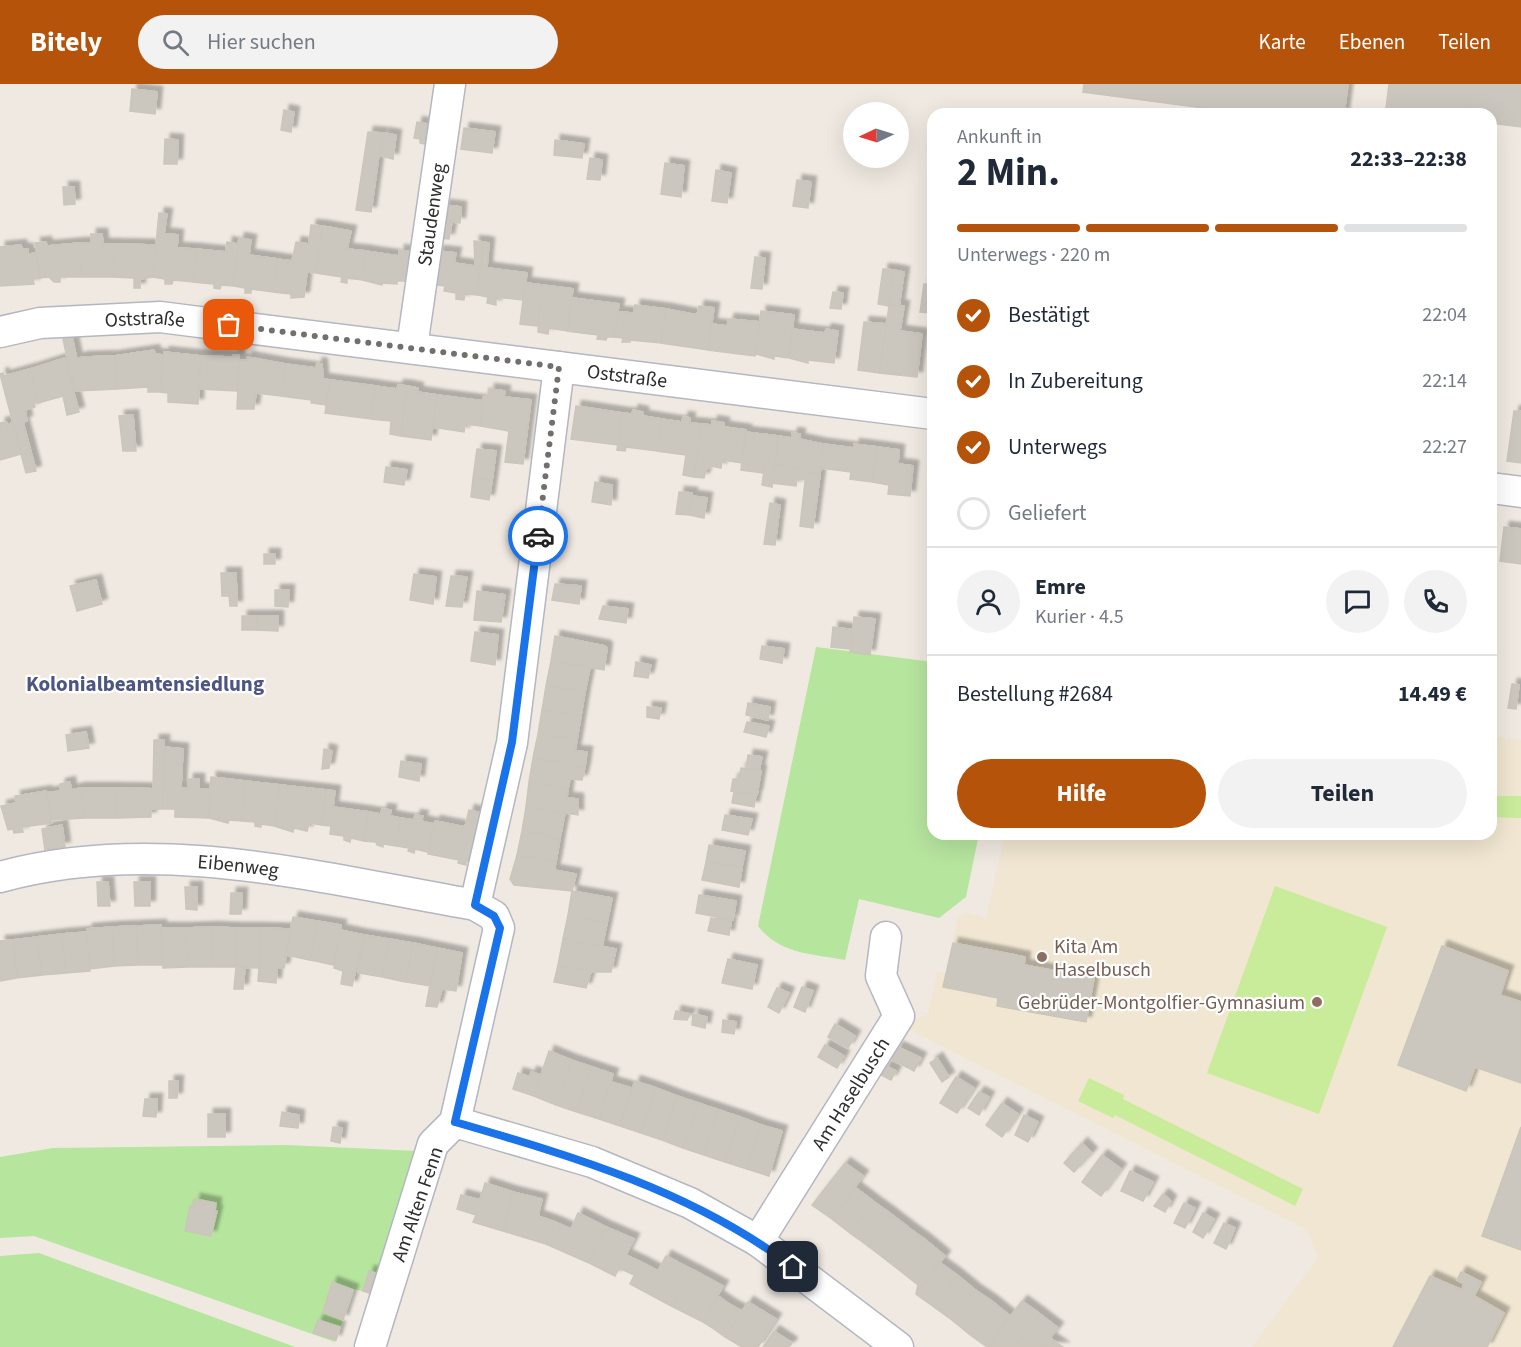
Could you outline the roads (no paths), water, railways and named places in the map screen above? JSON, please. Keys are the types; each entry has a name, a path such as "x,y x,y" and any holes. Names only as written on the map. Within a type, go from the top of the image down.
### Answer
{"street":[{"name":"Staudenweg","path":"412,347 450,84"},
{"name":"Oststraße","path":"0,332 40,323 160,317 927,413"},
{"path":"559,367 512,742 475,905 494,916 500,928 455,1122 592,1162 690,1203 758,1241 898,1347"},
{"path":"1497,489 1521,492"},
{"name":"Eibenweg","path":"0,877 81,861 197,861 261,867 475,905"},
{"name":"Am Haselbusch","path":"758,1241 899,1016 881,976 886,937"},
{"name":"Am Alten Fenn","path":"370,1347 433,1144 455,1122"}],"place":[{"name":"Kita Am Haselbusch","path":"1042,957"},
{"name":"Gebrüder-Montgolfier-Gymnasium","path":"1317,1002"}],"district":[{"name":"Kolonialbeamtensiedlung","path":"145,684"}]}
